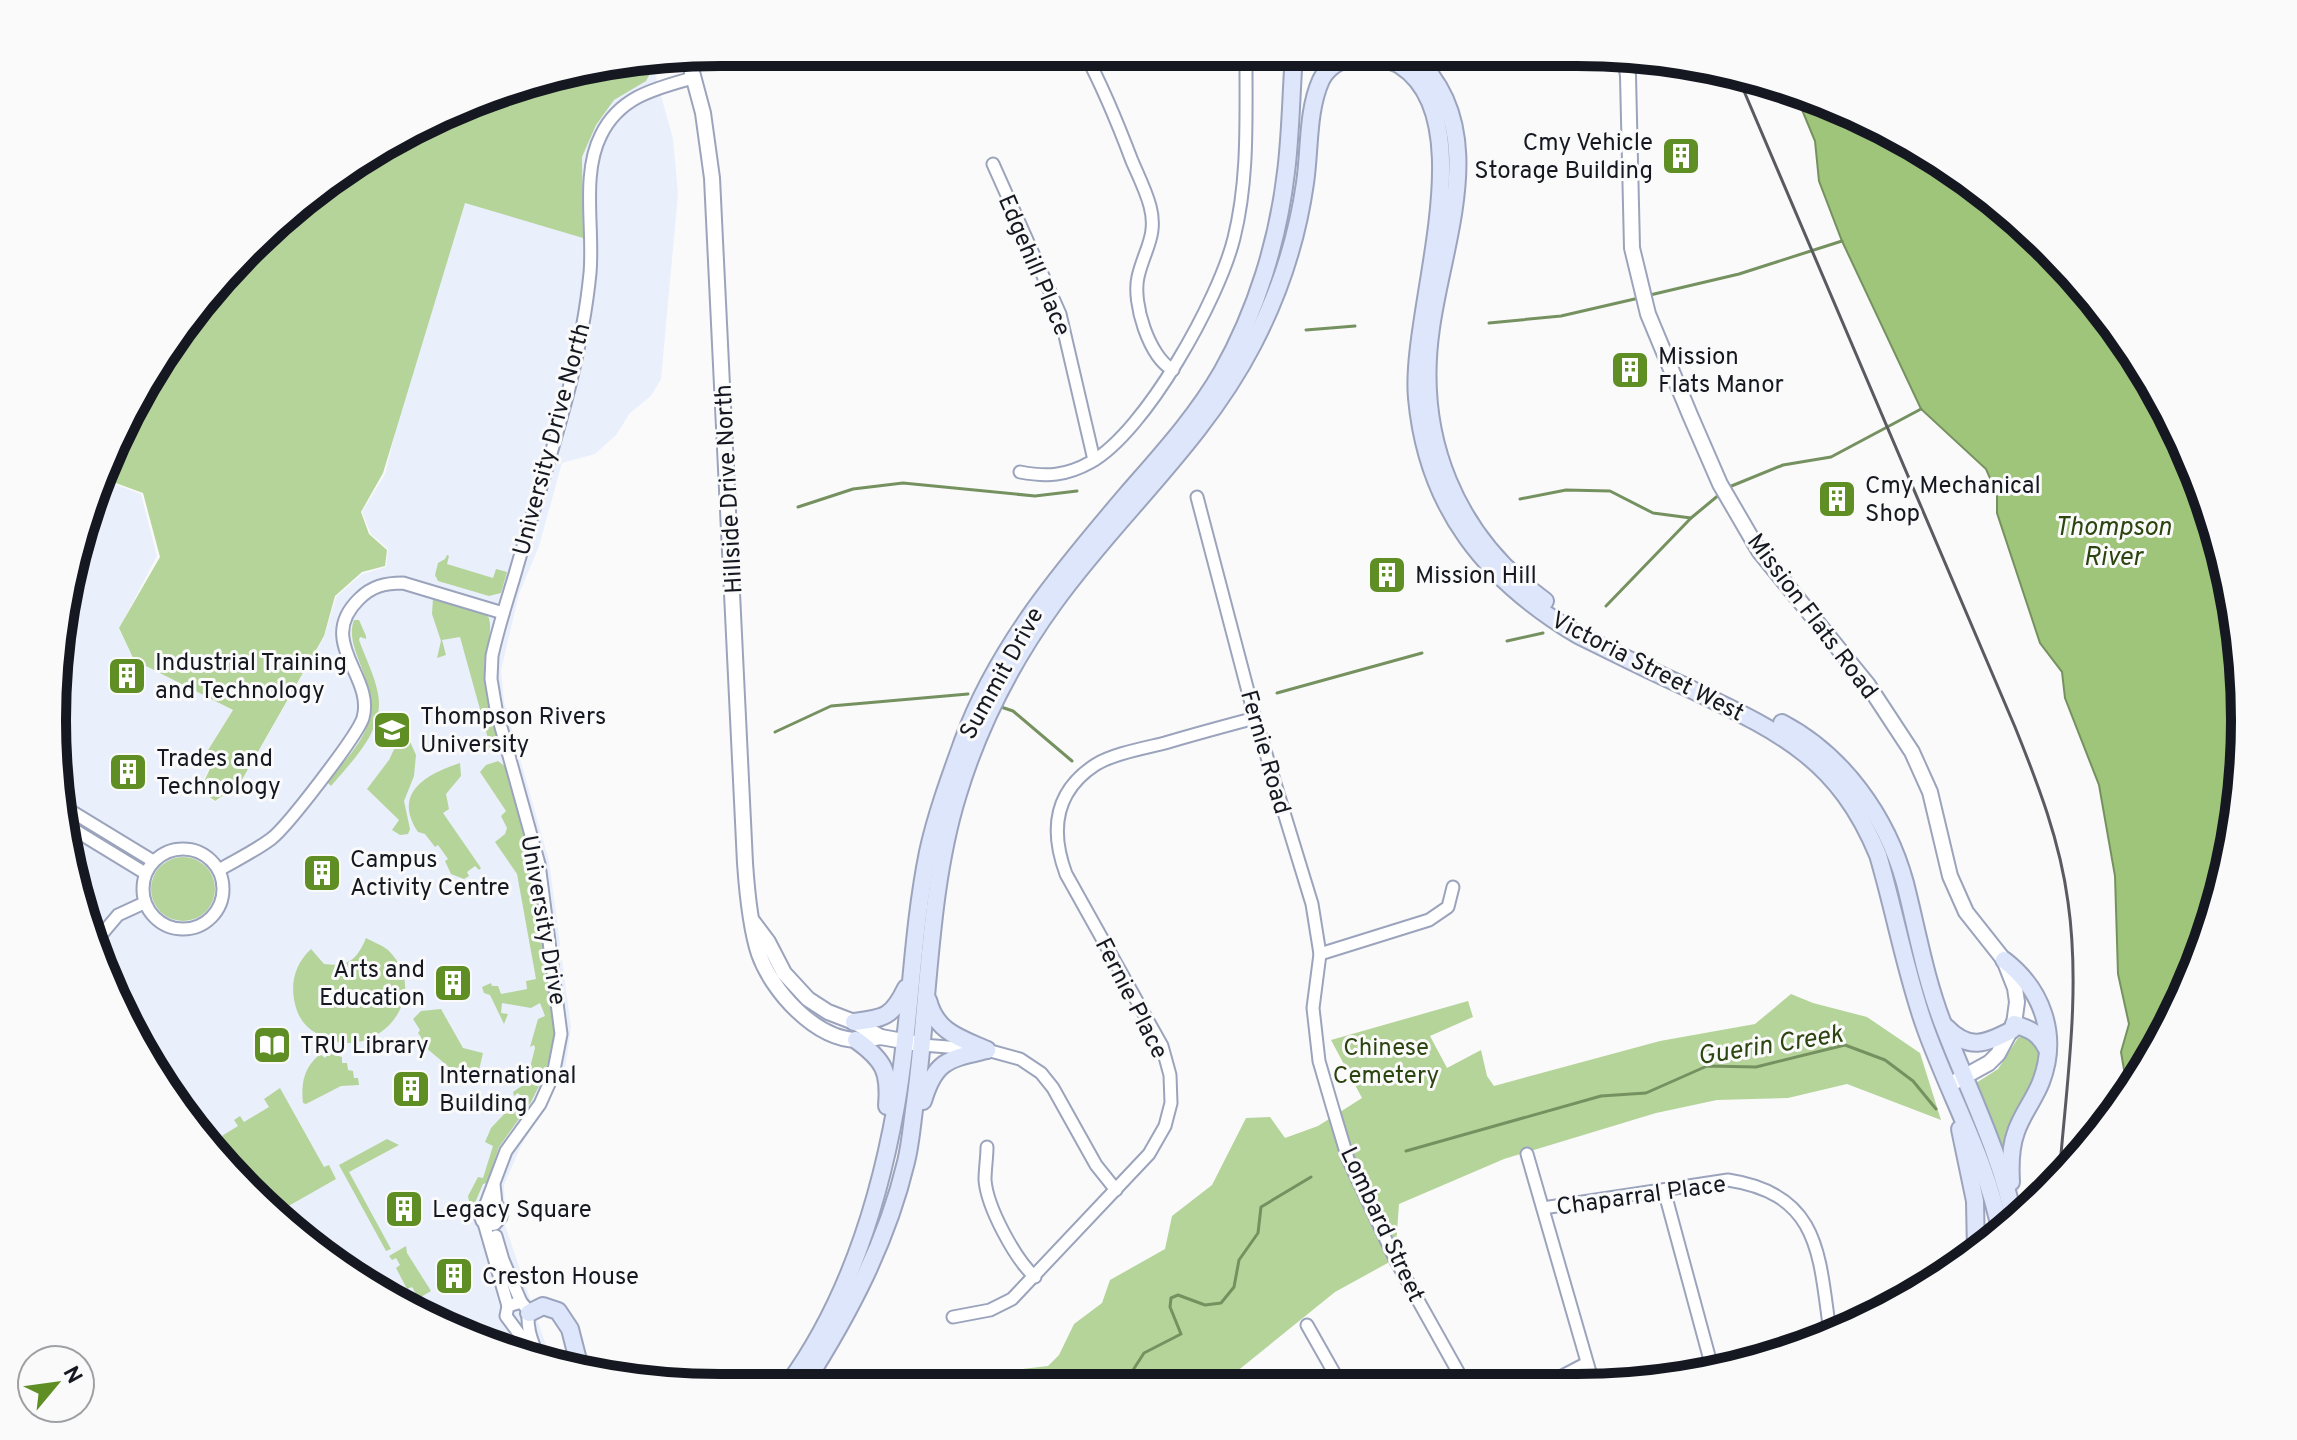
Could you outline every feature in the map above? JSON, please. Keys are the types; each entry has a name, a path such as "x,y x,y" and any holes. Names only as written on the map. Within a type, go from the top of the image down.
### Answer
{"main road":[{"name":"Summit Drive","path":"795,1374 824,1327 850,1272 887,1148 896,1107 929,849 964,736 1012,643 1045,594 1200,405 1222,371 1254,304 1279,217 1289,148 1294,66"},
{"path":"1296,66 1308,148"},
{"path":"1308,148 1322,79 1332,66"},
{"name":"Victoria Street West","path":"1406,66 1428,99 1442,144 1440,204 1419,330 1417,398 1431,467 1455,520 1480,558 1513,591 1550,618 1592,642 1780,733 1801,747 1830,776 1857,813 1878,855 1913,992 1987,1178 1998,1220"},
{"name":"Victoria Street West","path":"1413,66 1432,77 1441,91 1457,140 1457,184 1430,330 1428,382 1437,451 1464,515 1505,567 1556,609 1808,738 1841,769 1871,806 1893,848 1942,1023 1995,1151 2012,1208"},
{"name":"Summit Drive","path":"811,1374 836,1335 865,1279 886,1227 907,1159 942,867 950,824 993,703 1055,602 1181,453 1234,378 1254,343 1286,267 1299,219 1308,148"},
{"path":"2004,960 2019,972 2038,999 2048,1029 2048,1050 2040,1085 2015,1135 2011,1152 2011,1203"},
{"path":"854,1022 880,1019 891,1012 910,979"},
{"path":"927,997 931,1014 939,1026 987,1050"},
{"path":"1942,1023 1956,1037 1970,1043 1995,1039 2013,1027 2033,1031 2041,1037 2048,1050"},
{"path":"856,1040 880,1059 888,1079 887,1148"},
{"path":"907,1159 929,1081 937,1068 949,1059 987,1050"},
{"path":"1949,1085 1969,1166 1975,1201 1976,1238"},
{"path":"525,1312 550,1307 564,1317 577,1358"}],"street":[{"path":"1091,66 1107,96 1150,207 1153,232 1137,278 1137,296 1144,329 1155,353 1164,365 1173,370"},
{"path":"1020,472 1047,477 1094,460 1123,435 1173,370 1202,321 1234,240 1245,172 1246,66"},
{"path":"687,67 700,118 706,128"},
{"name":"Hillside Drive North","path":"688,67 706,128 716,247 745,863 755,940 762,963 788,1002 805,1017 825,1030 856,1040 881,1037"},
{"name":"Mission Flats Road","path":"1627,68 1632,248 1648,314 1720,484 1759,551 1868,685 1912,752 1930,792 1950,876 1966,912 2004,960 2015,988 2017,1002 2013,1027"},
{"name":"University Drive North","path":"503,613 577,355 590,272 590,172 596,144 610,120 630,101 646,91 689,79"},
{"name":"Edgehill Place","path":"993,164 1060,314 1094,460"},
{"name":"Fernie Road","path":"1197,497 1255,718 1312,904 1320,954 1313,1008"},
{"path":"219,870 273,838 354,737 364,715 360,686 343,644 343,625 354,604 369,590 388,583 403,583 503,613"},
{"name":"University Drive","path":"491,1204 494,1184 506,1151 540,1104 553,1075 561,1034 539,864 496,709 491,679 494,646 503,613"},
{"name":"Fernie Place","path":"953,1317 990,1310 1012,1299 1035,1277 1149,1154 1165,1126 1171,1103 1170,1075 1162,1046 1066,874 1057,851 1056,827 1061,803 1072,786 1097,764 1255,718"},
{"path":"73,812 153,861"},
{"path":"76,831 145,873"},
{"path":"175,849 200,852 219,870 223,895 212,918 201,925 189,929 166,926 144,903 142,882 145,873 163,853 175,849"},
{"path":"1320,954 1429,920 1448,907 1453,887"},
{"path":"102,934 118,915 144,903"},
{"name":"Hillside Drive North","path":"753,922 768,942 784,973 799,991 828,1012 881,1037 922,1045"},
{"name":"Lombard Street","path":"1313,1008 1319,1061 1348,1159 1395,1259 1459,1374"},
{"path":"1949,1085 1989,1063 1998,1054 2013,1027"},
{"path":"922,1045 987,1050 1020,1059 1041,1073 1053,1088 1096,1165 1116,1190"},
{"path":"987,1147 985,1182 992,1208 1024,1267 1035,1277"},
{"path":"1527,1154 1590,1374"},
{"name":"Chaparral Place","path":"1543,1208 1728,1180 1751,1184 1791,1206 1807,1226 1817,1248 1829,1323"},
{"path":"1664,1190 1710,1360"},
{"path":"523,1343 506,1316 508,1306 479,1215 491,1204 502,1213 497,1241 535,1347"},
{"path":"484,1223 498,1223"},
{"path":"508,1306 525,1312"},
{"path":"513,1324 521,1324 525,1312"},
{"path":"1307,1325 1335,1374"},
{"path":"1566,1374 1587,1363"}],"shaded area":[{"name":"Thompson Rivers University","path":"654,70 673,139 678,194 661,379 651,396 630,413 616,435 595,454 562,463 539,546 519,594 501,670 504,702 549,861 571,1027 565,1071 521,1146 504,1185 505,1225 548,1351 431,1307 357,1264 289,1212 228,1151 201,1118 154,1047 116,970 88,889 67,763 67,677 72,635 88,551 111,483 141,494 157,556 119,629 134,660 233,710 208,749 213,760 199,790 215,802 239,785 324,637 336,597 362,574 386,567 388,549 371,534 362,512 385,474 454,191 496,106 551,88"}],"green space":[{"path":"652,70 646,81 614,100 596,125 582,157 583,238 465,203 383,473 361,512 369,534 387,550 385,566 362,572 335,596 324,636 239,785 215,801 200,790 214,760 208,750 233,710 134,660 119,628 160,557 143,493 112,482 133,431 176,357 201,322 228,289 289,228 357,176 431,133 470,116 551,88"},
{"path":"447,555 447,564 493,578 496,569 507,572 501,593 489,596 438,581 435,575 438,563"},
{"path":"433,598 484,613 489,618 484,677 497,748 485,751 481,745 489,742 460,637 442,640 446,655 437,658 441,641 432,614"},
{"path":"354,620 359,620 366,636 366,639 360,637 359,640 375,680 379,707 377,720 365,744 331,786 327,782 358,744 370,714 367,684 353,644"},
{"path":"404,728 416,755 414,776 404,801 410,829 408,834 400,835 392,830 399,820 367,789 389,760"},
{"path":"498,761 506,767 536,880 554,1038 545,1074 531,1102 499,1147 487,1183 483,1184 475,1203 469,1201 468,1196 478,1177 483,1178 493,1146 485,1142 491,1128 521,1096 518,1093 514,1096 513,1092 526,1083 535,1048 534,1045 530,1047 538,1019 545,1016 540,1003 531,1008 502,1003 501,1013 508,1014 504,1024 490,995 484,993 482,987 491,983 498,986 501,994 527,989 526,981 536,979 517,874 495,842 505,834 507,828 501,816 506,811 480,772 486,765"},
{"path":"460,763 461,776 446,794 449,809 443,813 481,868 479,870 475,866 464,879 451,874 445,861 448,859 438,845 435,847 425,834 418,832 409,806 411,795 425,779"},
{"path":"177,857 189,857 206,866 213,877 213,901 206,912 189,921 177,921 165,916 156,907 151,895 151,883 156,871 165,862"},
{"path":"366,938 388,950 401,969 405,988 401,1007 391,1023 376,1035 357,1042 337,1042 312,1031 300,1017 294,996 295,974 311,949 324,964 345,963 355,957"},
{"name":"Chinese Cemetery","path":"1791,994 1867,1017 1920,1053 1941,1120 1847,1084 1788,1098 1717,1100 1656,1113 1504,1159 1399,1204 1395,1259 1335,1292 1234,1374 979,1374 1048,1366 1059,1355 1074,1324 1102,1303 1110,1280 1165,1249 1172,1216 1212,1185 1246,1118 1270,1117 1285,1138 1318,1126 1362,1098 1331,1040 1468,1001 1473,1017 1430,1036 1447,1068 1481,1050 1487,1076 1494,1086 1660,1041 1755,1024"},
{"path":"441,1009 463,1048 483,1053 476,1083 469,1084 418,1041 420,1030 413,1019 421,1011"},
{"path":"2024,1034 2032,1035 2042,1052 2039,1071 2004,1155 1976,1083 1998,1069 2018,1038"},
{"path":"329,1053 342,1057 342,1063 347,1063 348,1070 353,1071 354,1078 358,1078 359,1085 341,1086 303,1103 303,1082 307,1070 320,1054 325,1058"},
{"path":"280,1088 324,1167 329,1165 336,1179 285,1208 218,1138 238,1126 234,1120 240,1116 244,1122 269,1107 264,1099"},
{"path":"387,1139 399,1145 349,1172 391,1249 386,1251 339,1165"},
{"path":"406,1246 407,1253 431,1291 417,1299 412,1297 416,1294 412,1287 407,1289 396,1268 400,1265 396,1258 392,1260 389,1256"}],"water":[{"name":"Thompson River","path":"1800,106 1866,133 1940,176 2008,228 2039,258 2069,289 2121,357 2164,431 2196,510 2218,592 2230,677 2230,763 2225,805 2209,889 2196,930 2164,1009 2125,1076 2121,1052 2129,1024 2118,974 2115,876 2099,785 2065,698 2062,672 2040,643 1997,513 1997,494 1986,469 1921,409 1842,241 1819,181 1815,141"}],"waterway":[{"path":"1650,295 1739,274 1842,241"},
{"path":"1489,323 1561,316 1639,298"},
{"path":"1306,330 1355,326"},
{"path":"1729,487 1783,465 1831,457 1921,409"},
{"path":"798,507 853,489 903,483 1035,496 1077,491"},
{"path":"1520,499 1566,490 1610,491 1653,513 1691,518"},
{"path":"1606,606 1691,518 1720,494"},
{"path":"1507,641 1543,633"},
{"path":"1277,693 1422,653"},
{"path":"775,732 831,706 968,694"},
{"path":"1001,707 1013,711 1072,761"},
{"name":"Guerin Creek","path":"1406,1151 1601,1096 1646,1093 1707,1066 1756,1067 1845,1045 1885,1060 1913,1081 1936,1109"},
{"name":"Guerin Creek","path":"1130,1374 1144,1353 1181,1334 1170,1307 1171,1298 1178,1295 1205,1305 1221,1303 1234,1287 1239,1260 1258,1233 1261,1207 1311,1177"}],"railway":[{"path":"1742,87 2015,727 2054,835 2068,902 2073,971 2071,1040 2061,1160"}],"place":[{"name":"Cmy Vehicle Storage Building","path":"1681,156"},
{"name":"Mission Flats Manor","path":"1630,370"},
{"name":"Cmy Mechanical Shop","path":"1837,499"},
{"name":"Mission Hill","path":"1387,575"},
{"name":"Industrial Training and Technology","path":"127,676"},
{"name":"Thompson Rivers University","path":"392,730"},
{"name":"Trades and Technology","path":"128,772"},
{"name":"Campus Activity Centre","path":"322,873"},
{"name":"Arts and Education","path":"453,983"},
{"name":"TRU Library","path":"272,1045"},
{"name":"International Building","path":"411,1089"},
{"name":"Legacy Square","path":"404,1209"},
{"name":"Creston House","path":"454,1276"}]}
